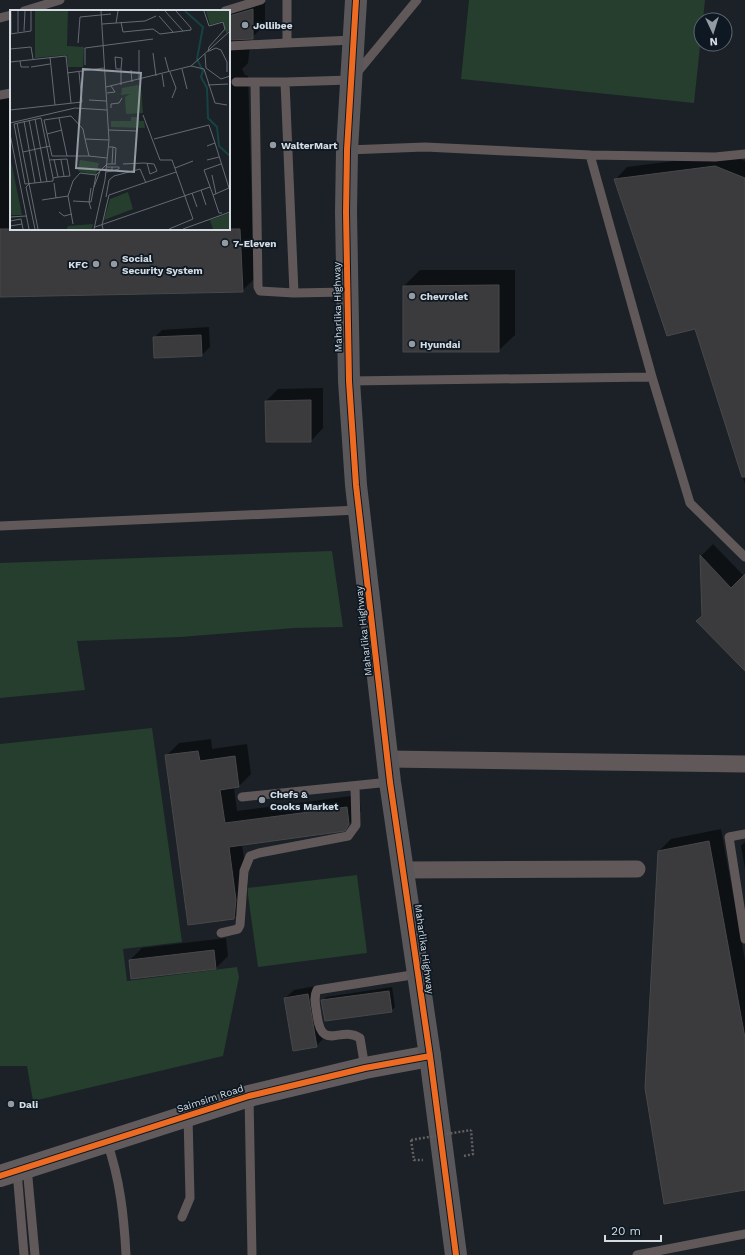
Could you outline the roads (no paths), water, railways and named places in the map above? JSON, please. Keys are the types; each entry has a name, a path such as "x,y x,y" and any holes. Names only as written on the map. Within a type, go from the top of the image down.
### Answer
{"highway":[{"name":"Maharlika Highway","path":"356,0 346,150 349,381 359,510 390,782 430,1056 456,1255"}],"street":[{"path":"388,759 745,764"},
{"path":"404,870 637,869"},
{"name":"Saimsim Road","path":"15,1171 249,1096 365,1068 430,1056"}],"lane":[{"path":"27,10 60,0"},
{"path":"228,10 261,0"},
{"path":"287,0 287,43"},
{"path":"236,82 351,80 417,0"},
{"path":"0,18 10,15"},
{"path":"230,46 353,40"},
{"path":"255,82 258,287 260,291 294,293 347,292"},
{"path":"285,82 294,293"},
{"path":"0,95 10,93"},
{"path":"346,150 425,147 590,155 715,157 745,154"},
{"path":"590,155 652,376 690,503 745,557"},
{"path":"349,381 652,376"},
{"path":"0,526 359,510"},
{"path":"242,797 390,782"},
{"path":"221,933 238,929 240,925 244,871 250,856 348,836 356,824 355,786"},
{"path":"745,834 729,837 745,939"},
{"path":"365,1068 360,1038 355,1034 322,1034 319,1029 314,996 317,990 418,974"},
{"path":"249,1096 252,1255"},
{"path":"182,1217 190,1198 188,1116"},
{"path":"107,1142 114,1160 122,1203 126,1255"},
{"path":"15,1171 24,1255"},
{"path":"15,1171 35,1255"},
{"path":"637,1255 745,1234"}],"place":[{"name":"Jollibee","path":"245,25"},
{"name":"WalterMart","path":"273,145"},
{"name":"7-Eleven","path":"225,243"},
{"name":"KFC","path":"96,264"},
{"name":"Social Security System","path":"114,264"},
{"name":"Chevrolet","path":"412,296"},
{"name":"Hyundai","path":"412,344"},
{"name":"Chefs & Cooks Market","path":"262,800"},
{"name":"Dali","path":"11,1104"}]}
